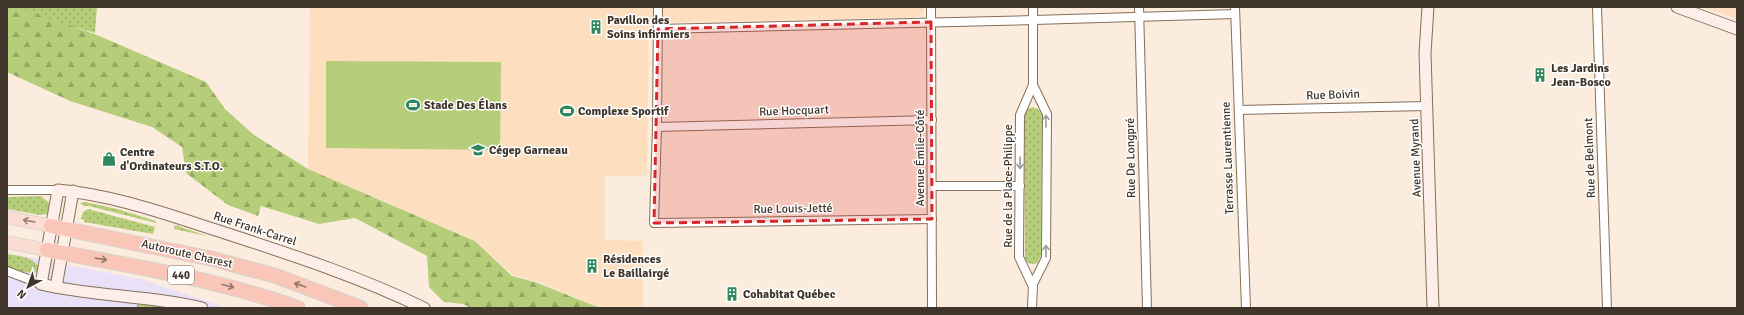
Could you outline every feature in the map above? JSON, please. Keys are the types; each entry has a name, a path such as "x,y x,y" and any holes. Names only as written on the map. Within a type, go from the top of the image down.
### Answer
{"highway":[{"name":"Autoroute Charest","path":"51,226 177,251 247,268 316,290 361,308"},
{"name":"Autoroute Charest","path":"47,250 192,277 298,308"}],"main road":[{"name":"Autoroute Charest","path":"7,217 51,226"},
{"name":"Autoroute Charest","path":"7,242 47,250"}],"street":[{"path":"657,127 658,7"},
{"name":"Avenue Émile-Côté","path":"931,7 932,308"},
{"name":"Rue de la Place-Philippe","path":"1033,287 1019,257 1020,115 1033,85 1034,7"},
{"name":"Rue De Longpré","path":"1139,7 1147,308"},
{"name":"Avenue Myrand","path":"1428,7 1425,53 1428,106 1433,308"},
{"name":"Rue de Belmont","path":"1597,7 1607,308"},
{"path":"1678,7 1737,29"},
{"path":"658,29 1139,17 1235,10"},
{"name":"Terrasse Laurentienne","path":"1235,10 1246,308"},
{"name":"Rue de la Place-Philippe","path":"1032,308 1033,287 1046,258 1046,114 1033,85"},
{"name":"Rue Boivin","path":"1239,110 1428,106"},
{"name":"Rue Hocquart","path":"657,127 932,120"},
{"name":"Rue Louis-Jetté","path":"657,127 654,223 932,218"},
{"path":"932,186 1020,186"},
{"name":"Rue Frank-Carrel","path":"7,190 73,191 111,198 145,207 302,258 369,283 424,308"},
{"path":"41,284 58,190"},
{"path":"56,287 73,191"},
{"path":"7,271 41,284 56,287 139,297 202,308"}],"highlighted area":[{"path":"931,22 932,219 654,223 658,29"}],"shaded area":[{"name":"Cégep Garneau","path":"310,7 924,7 924,10 922,15 916,17 649,23 647,176 605,176 605,240 643,241 643,308 601,308 536,281 513,275 475,240 308,169"},
{"path":"1703,7 1737,7 1737,19"},
{"path":"7,253 141,279 227,308 7,308"}],"green space":[{"path":"7,7 17,7 97,35 206,82 225,109 254,135 308,169 475,241 512,276 535,282 600,308 471,308 463,304 444,302 429,287 427,256 355,218 319,224 261,206 258,216 228,205 186,173 182,147 152,127 70,101 7,72"},
{"path":"14,7 97,7 95,33 17,11"},
{"name":"Stade Des Élans","path":"326,61 501,62 500,150 326,148"},
{"path":"1033,107 1039,110 1042,115 1041,256 1037,263 1030,264 1025,258 1024,115 1028,109"},
{"path":"41,196 49,203 50,208 46,214 40,215 7,209 7,197"},
{"path":"85,202 117,209 156,221 156,223 84,206 80,203"},
{"path":"88,209 155,227 153,234 84,222 84,220 81,219 83,212"},
{"path":"175,225 207,236 174,229"},
{"path":"7,254 24,257 33,261 39,267 38,272 31,273 7,269"},
{"path":"137,304 170,308 137,308"}],"place":[{"name":"Pavillon des Soins infirmiers","path":"596,27"},
{"name":"Les Jardins Jean-Bosco","path":"1540,75"},
{"name":"Stade Des Élans","path":"413,105"},
{"name":"Complexe Sportif","path":"567,111"},
{"name":"Cégep Garneau","path":"478,150"},
{"name":"Centre d'Ordinateurs S.T.O.","path":"109,159"},
{"name":"Résidences Le Baillairgé","path":"592,266"},
{"name":"Cohabitat Québec","path":"732,294"}]}
